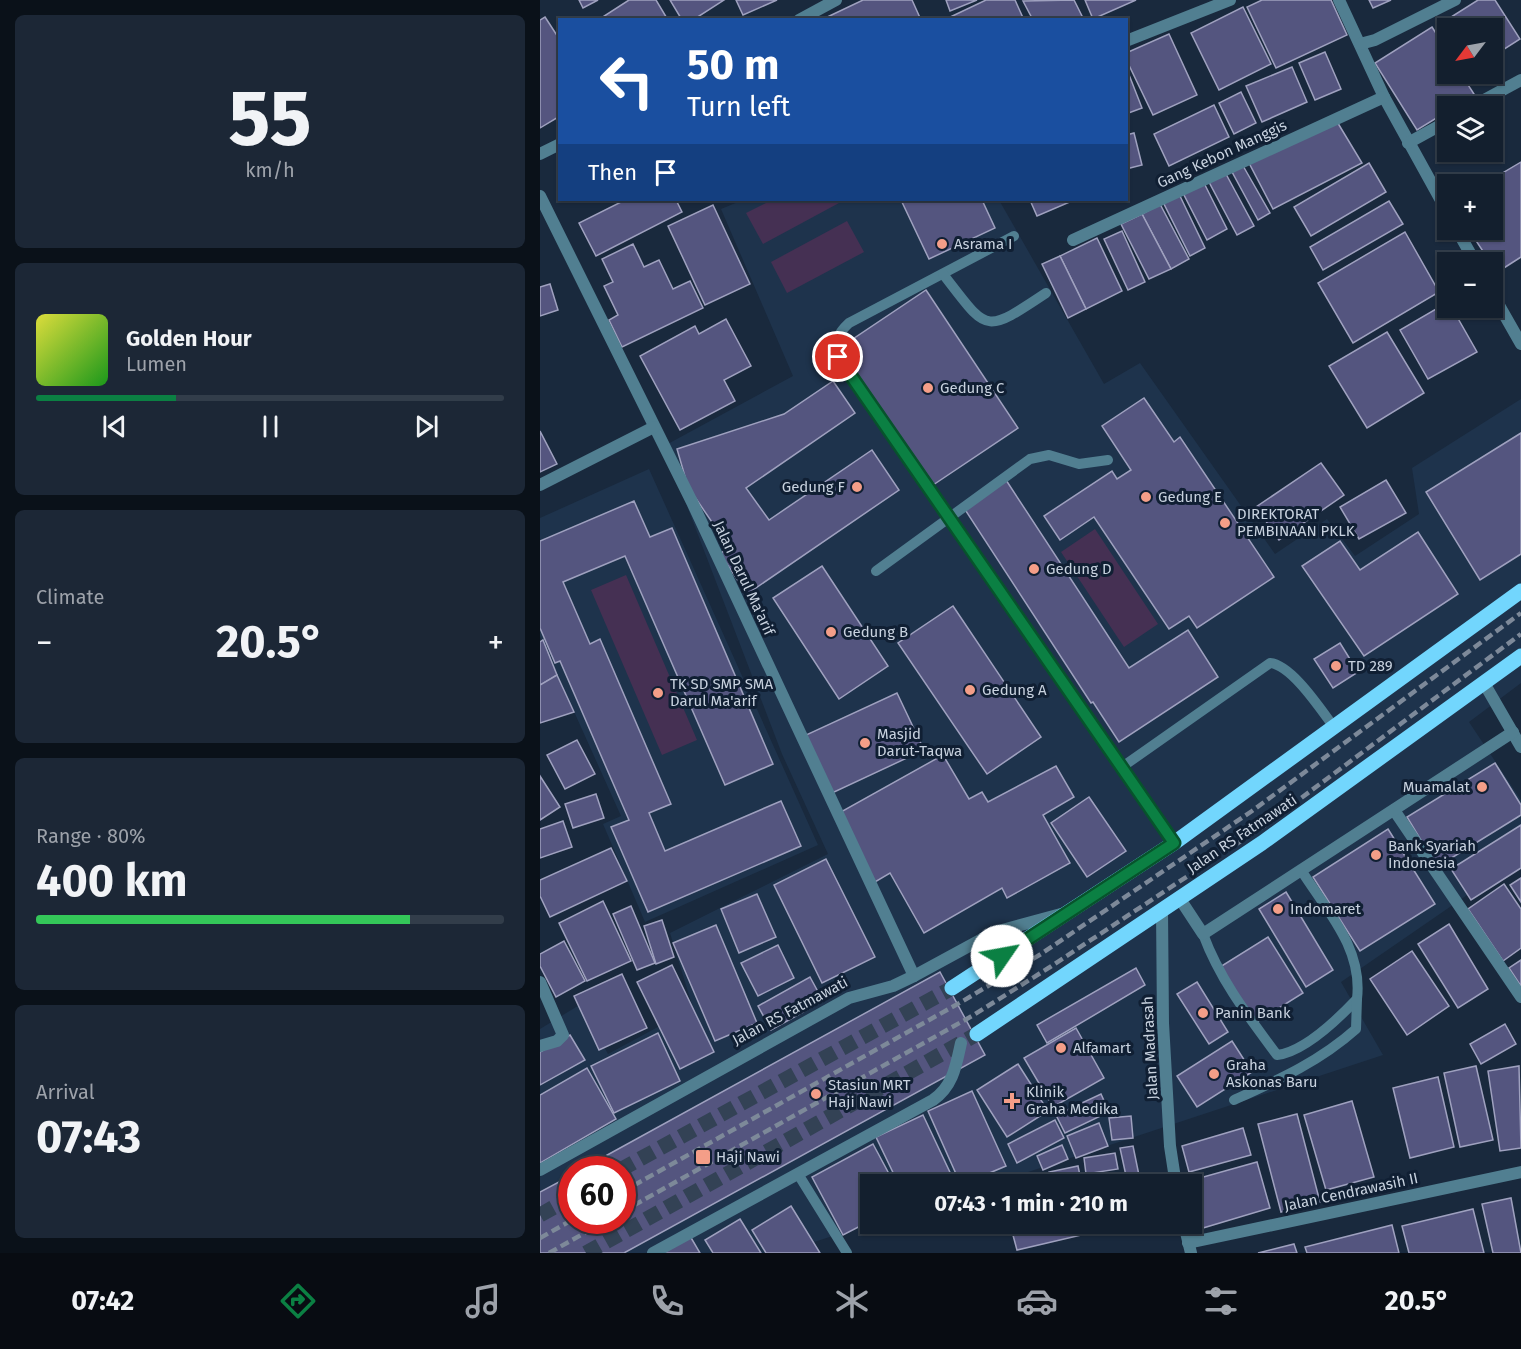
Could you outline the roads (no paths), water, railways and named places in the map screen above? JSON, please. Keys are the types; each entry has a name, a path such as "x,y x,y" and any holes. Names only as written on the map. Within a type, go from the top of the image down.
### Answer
{"main road":[{"name":"Jalan RS Fatmawati","path":"952,988 1174,843 1521,591"},
{"name":"Jalan RS Fatmawati","path":"977,1034 1341,788 1521,656"}],"street":[{"path":"803,18 836,0"},
{"path":"1128,40 1230,0"},
{"path":"1339,0 1384,97 1437,194"},
{"path":"1360,44 1375,40 1455,0"},
{"path":"1491,96 1521,80"},
{"name":"Gang Kebon Manggis","path":"1073,240 1384,97"},
{"path":"1408,143 1437,127"},
{"path":"540,154 558,145"},
{"name":"Jalan Darul Ma'arif","path":"540,196 772,670 914,976"},
{"path":"1503,312 1521,344"},
{"path":"540,484 654,427"},
{"path":"1484,683 1521,747"},
{"path":"1179,899 1203,934 1513,732"},
{"path":"1394,810 1521,998"},
{"name":"Jalan Madrasah","path":"1162,910 1163,1023 1170,1146 1174,1174"},
{"name":"Jalan RS Fatmawati","path":"540,1170 849,998 893,986 995,932 1069,912"},
{"path":"540,982 563,1035 557,1041 540,1046"},
{"path":"653,1253 944,1092 951,1081 961,1044"},
{"name":"Jalan Cendrawasih II","path":"1190,1248 1521,1172"}],"lane":[{"path":"1014,236 849,323 839,333 835,343 838,357 947,518 1174,843"},
{"path":"943,274 982,321 995,323 1007,319 1046,293"},
{"path":"876,571 1029,459 1049,455 1079,464 1108,460"},
{"path":"1122,766 1270,663 1283,668 1311,696 1334,727"},
{"path":"1234,1100 1305,1068 1334,1049 1356,1029 1360,979 1356,962 1344,936 1301,870"},
{"path":"1203,934 1214,964 1236,1000 1277,1055 1286,1054 1322,1032 1357,999"},
{"path":"798,1174 847,1253"}],"tunnel":[{"path":"636,1161 952,988"},
{"path":"586,1253 977,1034"},
{"path":"540,1215 558,1205"}],"railway":[{"path":"636,1184 963,1001 1041,954 1252,811 1521,613"},
{"path":"636,1204 972,1016 1050,967 1265,825 1521,634"},
{"path":"540,1238 558,1228"},
{"path":"549,1253 583,1234"}],"place":[{"name":"Asrama I","path":"942,244"},
{"name":"Gedung C","path":"928,388"},
{"name":"Gedung F","path":"857,487"},
{"name":"Gedung E","path":"1146,497"},
{"name":"DIREKTORAT PEMBINAAN PKLK","path":"1225,523"},
{"name":"Gedung D","path":"1034,569"},
{"name":"Gedung B","path":"831,632"},
{"name":"TD 289","path":"1336,666"},
{"name":"Gedung A","path":"970,690"},
{"name":"TK SD SMP SMA Darul Ma'arif","path":"658,693"},
{"name":"Masjid Darut-Taqwa","path":"865,743"},
{"name":"Muamalat","path":"1482,787"},
{"name":"Bank Syariah Indonesia","path":"1376,855"},
{"name":"Indomaret","path":"1278,909"},
{"name":"Panin Bank","path":"1203,1013"},
{"name":"Alfamart","path":"1061,1048"},
{"name":"Graha Askonas Baru","path":"1214,1074"},
{"name":"Stasiun MRT Haji Nawi","path":"816,1094"},
{"name":"Klinik Graha Medika","path":"1012,1101"},
{"name":"Haji Nawi","path":"703,1157"}]}
